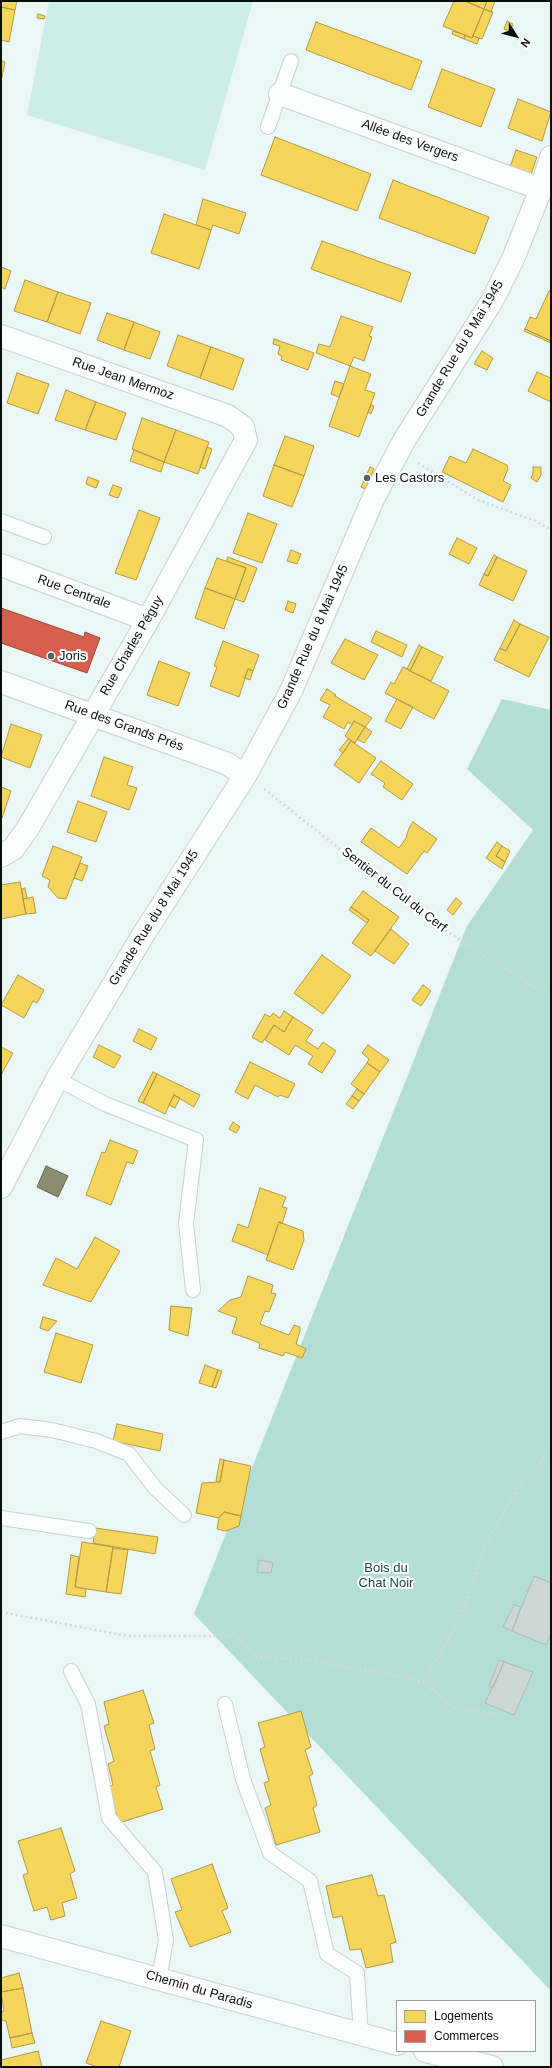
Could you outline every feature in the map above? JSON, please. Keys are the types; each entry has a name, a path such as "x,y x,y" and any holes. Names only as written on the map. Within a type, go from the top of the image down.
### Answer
{"street":[{"name":"Allée des Vergers","path":"280,94 541,189"},
{"name":"Grande Rue du 8 Mai 1945","path":"1,1186 56,1078 143,935 245,776 291,691 373,499 399,451 492,301 513,259 541,189 551,157"},
{"name":"Rue Jean Mermoz","path":"1,336 228,416 243,427"},
{"name":"Rue Charles Péguy","path":"1,856 13,849 28,828 92,714 148,620 246,440 243,427"},
{"name":"Rue Centrale","path":"1,565 148,620"},
{"name":"Rue des Grands Prés","path":"1,682 228,764 245,776"},
{"name":"Chemin du Paradis","path":"1,1936 361,2036 396,2044"},
{"path":"429,2052 492,2067"}],"lane":[{"path":"268,128 291,61"},
{"path":"1,521 44,537"},
{"path":"56,1078 105,1104 196,1140 186,1224 193,1290"},
{"path":"1,1432 20,1426 52,1430 96,1442 129,1454 155,1488 184,1515"},
{"path":"1,1518 89,1531"},
{"path":"71,1671 88,1704 109,1818 155,1872 166,1940 159,1979"},
{"path":"225,1704 243,1779 270,1853 310,1881 327,1954 357,1973 361,2036"}],"path":[{"path":"399,451 478,500 536,521 551,530"},
{"name":"Sentier du Cul du Cerf","path":"245,776 279,800 428,919 532,986 551,993"},
{"path":"423,1682 458,1622 485,1545 521,1482 551,1450"},
{"path":"1,1612 128,1636 236,1636 257,1657 302,1659 398,1676 423,1682 454,1708 495,1712"}],"green space":[{"path":"49,1 253,1 205,170 27,115"},
{"name":"Bois du Chat Noir","path":"502,699 551,710 551,1991 194,1614 467,926 533,830 467,769"}],"building: Logements":[{"path":"1,1 17,1 15,10 1,7"},
{"path":"454,1 465,1 484,9 472,38 443,26"},
{"path":"465,1 487,1 484,9"},
{"path":"487,1 495,1 491,12 484,9"},
{"path":"1,7 15,10 9,42 1,40"},
{"path":"484,9 493,12 482,39 473,36"},
{"path":"38,14 45,16 44,19 37,18"},
{"path":"507,21 513,24 510,31 504,29"},
{"path":"316,22 422,61 411,90 306,50"},
{"path":"453,31 465,35 464,39 452,34"},
{"path":"465,35 472,38 473,36 479,38 477,44 464,39"},
{"path":"1,61 5,62 1,82"},
{"path":"442,69 495,89 481,127 428,107"},
{"path":"518,99 551,112 542,141 508,128"},
{"path":"275,137 371,174 357,211 261,175"},
{"path":"516,150 537,157 531,174 510,167"},
{"path":"393,180 489,217 475,254 379,218"},
{"path":"203,199 246,213 239,234 213,225 211,230 196,225"},
{"path":"164,214 211,230 199,269 151,253"},
{"path":"322,241 411,273 401,302 311,269"},
{"path":"1,267 11,271 5,289 1,287"},
{"path":"25,280 58,292 47,322 14,311"},
{"path":"549,291 551,291 551,341 525,329 530,317 536,319"},
{"path":"58,292 91,303 80,334 47,322"},
{"path":"107,313 134,322 124,350 97,340"},
{"path":"341,316 373,327 369,336 372,337 364,361 354,357 350,366 316,353 319,344 330,347"},
{"path":"134,322 160,332 150,359 124,350"},
{"path":"525,329 551,341 551,343 524,331"},
{"path":"178,335 211,347 200,378 167,366"},
{"path":"274,339 314,353 308,370 281,360 282,356 278,354 280,346 273,344"},
{"path":"211,347 244,359 233,390 200,378"},
{"path":"482,351 493,358 487,370 474,364"},
{"path":"350,366 371,374 365,390 375,393 359,437 329,426"},
{"path":"537,372 551,378 551,402 528,391"},
{"path":"17,373 49,384 38,414 7,403"},
{"path":"335,381 344,384 339,397 331,394"},
{"path":"66,390 96,402 85,430 55,420"},
{"path":"96,402 126,413 116,440 85,430"},
{"path":"371,405 374,406 371,414 368,412"},
{"path":"142,418 176,430 164,462 132,449"},
{"path":"176,430 209,442 198,474 164,462"},
{"path":"285,436 314,446 304,476 274,465"},
{"path":"207,447 212,449 205,469 200,467"},
{"path":"473,449 507,465 508,469 503,481 511,485 503,502 442,472 450,456 466,463"},
{"path":"134,450 164,462 161,472 130,461"},
{"path":"274,465 304,476 292,507 263,496"},
{"path":"370,467 374,469 365,489 361,487"},
{"path":"533,467 541,467 541,475 537,482 531,478"},
{"path":"88,477 99,481 96,488 86,484"},
{"path":"113,485 122,488 118,498 109,495"},
{"path":"139,510 160,518 136,580 115,573"},
{"path":"248,513 277,524 262,563 233,553"},
{"path":"457,538 477,548 469,564 449,554"},
{"path":"291,550 301,554 297,564 287,561"},
{"path":"494,555 497,557 488,576 484,574"},
{"path":"228,557 257,568 244,602 235,599 246,568 226,561"},
{"path":"497,557 527,571 513,601 479,585 484,574 488,576"},
{"path":"217,558 246,568 235,599 205,588"},
{"path":"205,588 235,599 224,629 195,618"},
{"path":"288,601 296,604 293,613 285,610"},
{"path":"514,620 520,624 506,651 500,648"},
{"path":"520,624 549,637 529,677 494,660 500,648 506,651"},
{"path":"376,631 407,645 402,657 371,642"},
{"path":"345,639 378,655 364,680 331,663"},
{"path":"223,641 259,655 253,671 248,669 239,697 210,686 217,667 214,666"},
{"path":"419,645 422,647 410,671 407,669"},
{"path":"422,647 443,657 431,681 410,671"},
{"path":"159,661 190,673 178,706 147,695"},
{"path":"403,667 449,691 434,719 385,693 391,682 394,684"},
{"path":"248,669 253,671 250,680 244,678"},
{"path":"327,689 336,695 335,696 372,718 365,727 354,721 352,725 348,722 344,729 323,717 330,705 320,700"},
{"path":"397,699 413,707 401,729 385,721"},
{"path":"354,721 365,727 355,743 345,736"},
{"path":"11,724 42,735 30,768 1,757"},
{"path":"365,727 372,732 364,743 357,739"},
{"path":"348,739 351,741 343,753 339,750"},
{"path":"351,741 376,758 359,783 334,765"},
{"path":"104,757 133,767 127,785 137,788 129,810 91,796"},
{"path":"381,761 413,784 402,800 383,787 385,783 371,774"},
{"path":"1,787 11,791 2,818 1,818"},
{"path":"78,801 107,812 96,842 67,832"},
{"path":"413,822 437,839 427,853 424,851 407,874 361,842 371,828 399,848 406,838 409,828"},
{"path":"497,842 502,846 496,856 505,862 502,869 486,858"},
{"path":"53,846 82,857 66,899 58,898 48,887 50,880 42,876"},
{"path":"502,846 510,851 505,862 496,856"},
{"path":"80,863 88,866 82,881 74,878"},
{"path":"20,882 26,914 1,919 1,885"},
{"path":"25,888 27,898 23,899 22,889"},
{"path":"363,891 399,917 371,956 352,943 369,920 351,907"},
{"path":"33,897 36,913 26,914 23,899"},
{"path":"456,898 462,903 453,915 447,910"},
{"path":"351,907 369,920 367,923 349,910"},
{"path":"391,929 409,944 394,964 375,951"},
{"path":"322,955 351,976 323,1014 294,993"},
{"path":"18,975 44,990 37,1003 33,1001 24,1018 1,1005"},
{"path":"423,985 431,991 421,1006 412,1000"},
{"path":"284,1011 293,1017 284,1032 274,1025 262,1043 252,1037 265,1014 270,1017 273,1013 280,1018"},
{"path":"293,1017 313,1030 306,1041 318,1049 323,1042 336,1051 322,1073 308,1064 313,1056 295,1045 289,1055 265,1040 274,1025 284,1032"},
{"path":"139,1029 157,1038 151,1050 133,1041"},
{"path":"99,1045 121,1056 114,1068 93,1057"},
{"path":"368,1045 389,1060 380,1072 367,1063 369,1059 362,1053"},
{"path":"1,1047 13,1053 1,1075"},
{"path":"250,1062 295,1084 288,1098 280,1095 278,1097 255,1085 248,1099 235,1092"},
{"path":"367,1063 380,1072 364,1094 351,1084"},
{"path":"153,1072 157,1074 143,1103 138,1101"},
{"path":"157,1074 200,1095 194,1107 174,1095 165,1114 143,1103"},
{"path":"357,1089 364,1094 359,1101 352,1096"},
{"path":"174,1095 180,1098 175,1108 169,1105"},
{"path":"352,1096 359,1101 353,1109 346,1104"},
{"path":"233,1122 240,1127 236,1133 229,1129"},
{"path":"110,1140 138,1151 133,1164 127,1162 111,1205 86,1195 102,1152 105,1153"},
{"path":"260,1188 286,1197 282,1207 287,1208 282,1224 279,1222 268,1255 232,1241 238,1224 248,1228"},
{"path":"279,1222 303,1231 304,1240 293,1270 266,1260"},
{"path":"95,1237 120,1251 91,1302 43,1285 56,1258 77,1269"},
{"path":"248,1276 273,1285 271,1293 276,1294 269,1312 265,1311 260,1324 289,1335 294,1325 300,1327 296,1344 306,1349 302,1358 285,1352 283,1356 259,1348 260,1343 232,1333 237,1318 218,1311 230,1300 241,1297"},
{"path":"171,1306 192,1308 188,1336 169,1330"},
{"path":"43,1317 57,1321 48,1331 40,1328"},
{"path":"56,1333 93,1345 81,1383 44,1372"},
{"path":"205,1365 218,1370 212,1387 199,1383"},
{"path":"218,1370 222,1371 216,1388 212,1387"},
{"path":"117,1424 163,1434 160,1451 113,1441"},
{"path":"220,1459 224,1460 220,1482 216,1481"},
{"path":"224,1460 251,1466 241,1516 224,1512 219,1518 196,1513 202,1483 220,1482"},
{"path":"224,1512 241,1516 239,1526 226,1531 217,1529 219,1518"},
{"path":"95,1528 158,1537 155,1554 93,1543"},
{"path":"82,1542 113,1547 106,1592 75,1587"},
{"path":"113,1548 128,1550 121,1594 106,1592"},
{"path":"71,1555 79,1557 75,1587 86,1589 85,1597 66,1594"},
{"path":"143,1690 154,1723 149,1725 155,1749 150,1751 160,1785 156,1787 163,1809 119,1823 108,1787 113,1785 108,1764 114,1761 104,1726 109,1724 104,1702"},
{"path":"301,1711 311,1747 305,1750 313,1774 309,1776 317,1805 313,1808 320,1832 276,1845 265,1808 271,1805 264,1783 269,1781 260,1749 265,1747 258,1723"},
{"path":"61,1828 75,1871 70,1874 77,1898 62,1903 65,1916 51,1920 47,1907 34,1911 23,1875 28,1873 18,1841"},
{"path":"212,1864 228,1908 222,1911 231,1932 190,1947 175,1912 182,1910 171,1879"},
{"path":"372,1875 378,1896 384,1895 396,1942 390,1944 393,1962 366,1968 361,1949 350,1950 342,1916 333,1918 326,1886"},
{"path":"19,1973 23,1988 1,1992 1,1978"},
{"path":"23,1988 32,2033 10,2038 6,2021 1,2020 1,2012 4,2011 1,1992"},
{"path":"101,2021 131,2031 119,2067 98,2067 86,2063"},
{"path":"32,2033 35,2043 12,2048 10,2038"},
{"path":"38,2051 42,2067 1,2067 1,2060"}],"building: Commerces":[{"path":"1,608 84,637 85,632 100,638 87,673 1,643"}],"building: Industrie":[{"path":"46,1166 68,1176 58,1197 37,1187"}],"building: Autres":[{"path":"259,1560 273,1563 271,1573 257,1572"},
{"path":"534,1576 551,1583 551,1633 546,1645 512,1631"},
{"path":"514,1605 521,1607 512,1631 503,1627"},
{"path":"499,1660 504,1662 493,1688 489,1686"},
{"path":"504,1662 533,1672 514,1715 485,1703"}],"place":[{"name":"Les Castors","path":"367,478"},
{"name":"Joris","path":"51,656"}]}
